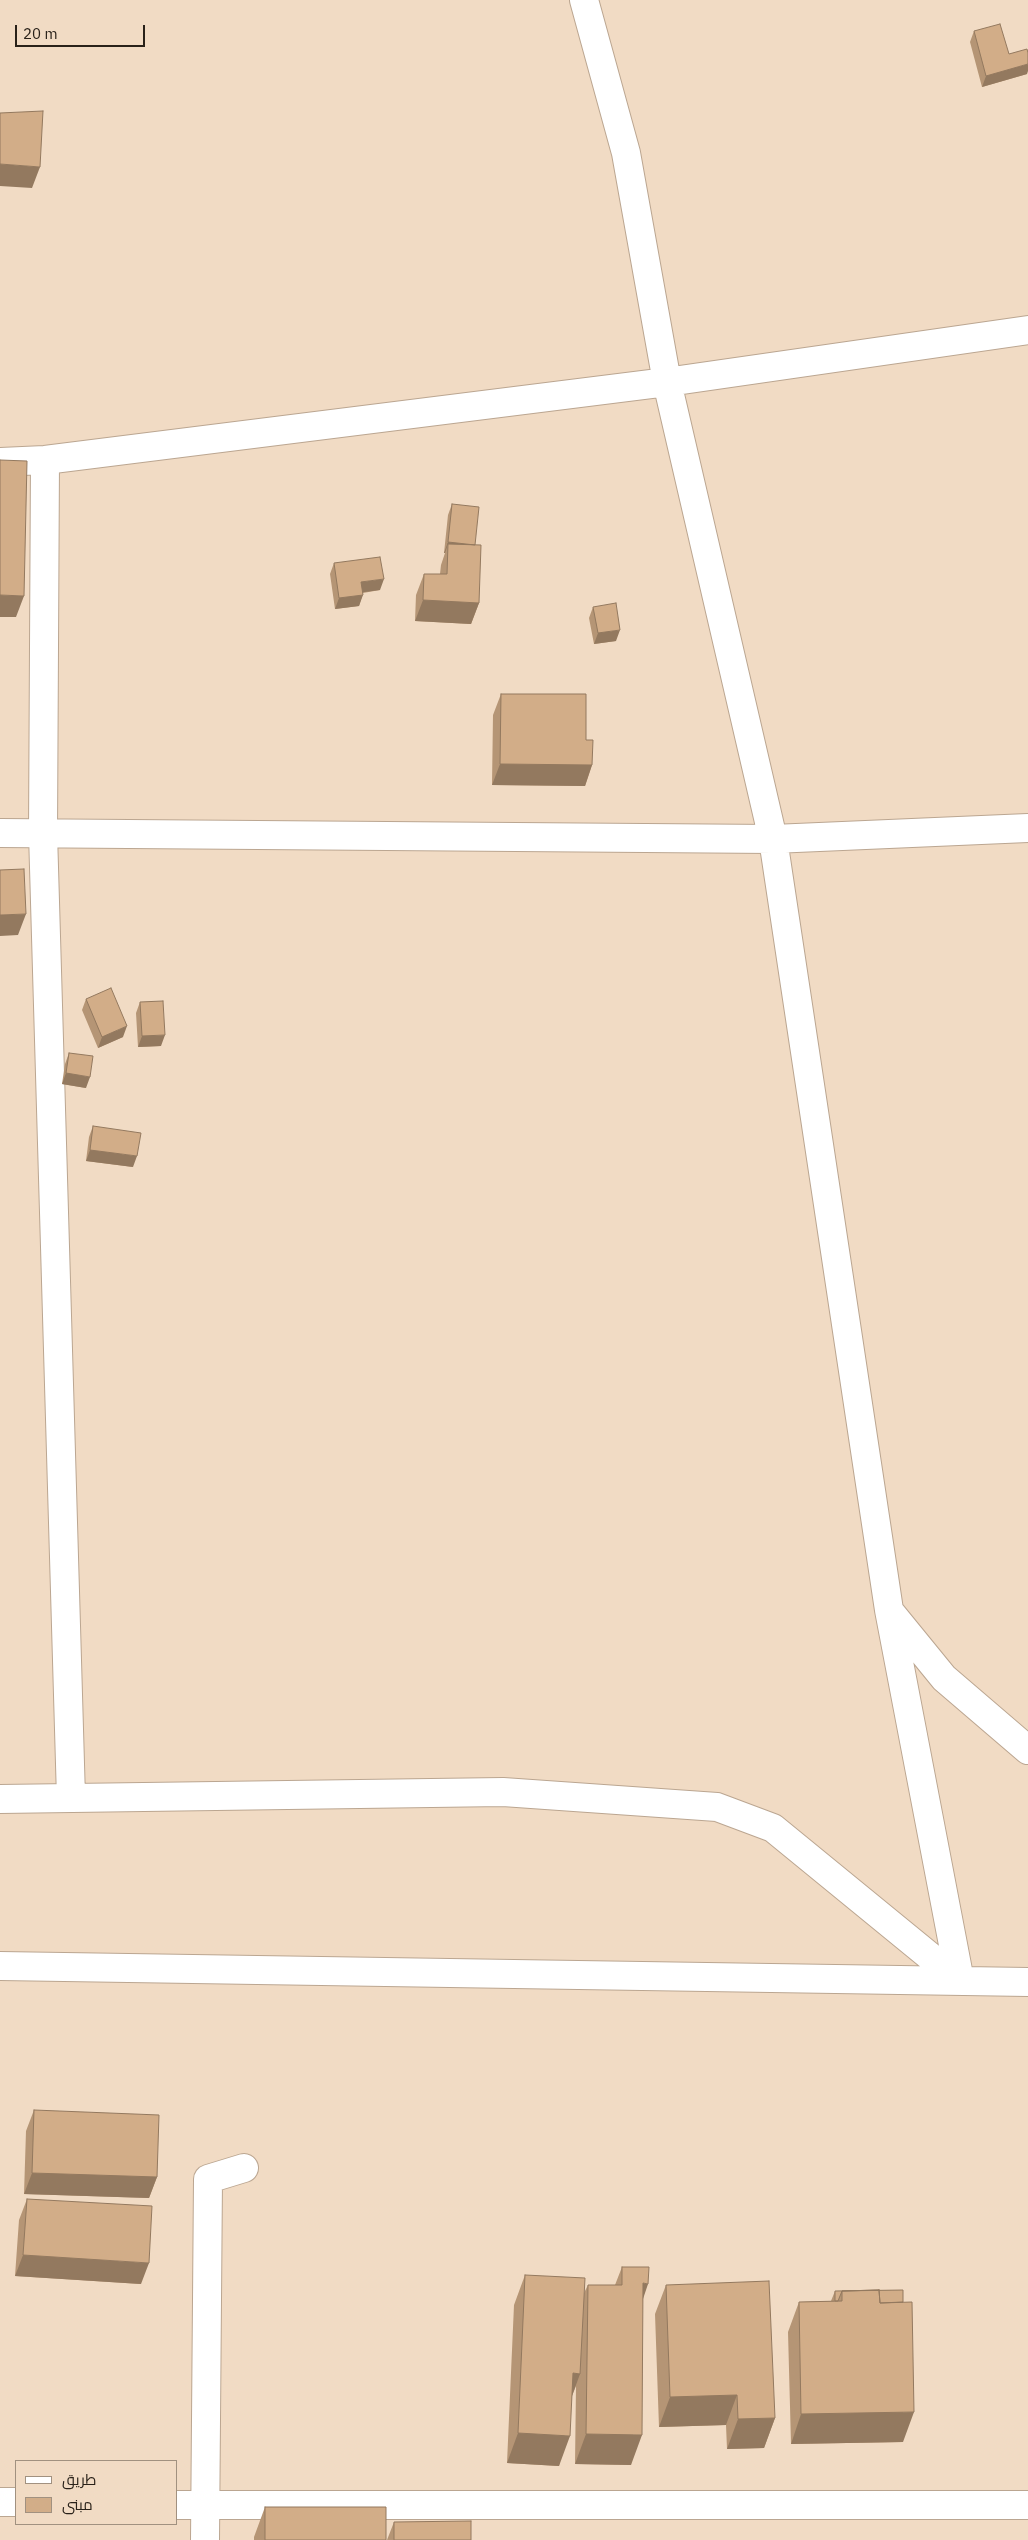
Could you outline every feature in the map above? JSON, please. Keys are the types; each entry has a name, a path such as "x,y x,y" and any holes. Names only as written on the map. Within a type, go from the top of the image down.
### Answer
{"street":[{"path":"584,0 626,153 667,382 773,839 889,1610 960,1981"},
{"path":"0,462 45,460 667,382 1028,330"},
{"path":"45,460 43,833 71,1798"},
{"path":"0,834 773,839 1028,828"},
{"path":"889,1610 944,1678 1028,1750"},
{"path":"0,1799 503,1792 717,1807 773,1828 960,1981"},
{"path":"0,1966 1028,1982"},
{"path":"205,2540 208,2179 244,2168"},
{"path":"0,2502 15,2502"},
{"path":"178,2505 1028,2505"}],"building":[{"path":"1000,24 1009,54 1027,49 1028,64 986,76 974,31"},
{"path":"43,111 40,167 0,164 0,113"},
{"path":"0,460 27,461 24,596 0,595"},
{"path":"452,504 479,507 475,545 448,542"},
{"path":"448,544 481,545 479,603 423,600 424,574 447,574"},
{"path":"380,557 384,579 361,582 363,595 339,598 334,563"},
{"path":"616,603 620,630 598,633 593,607"},
{"path":"501,694 586,694 586,740 593,740 592,765 500,764"},
{"path":"24,869 26,914 0,915 0,870"},
{"path":"111,988 127,1026 102,1037 86,999"},
{"path":"163,1001 165,1035 142,1036 140,1002"},
{"path":"69,1053 93,1056 90,1077 66,1073"},
{"path":"93,1126 141,1133 137,1156 90,1150"},
{"path":"34,2110 159,2115 157,2177 32,2173"},
{"path":"27,2199 152,2206 149,2263 23,2255"},
{"path":"622,2267 649,2267 648,2284 643,2283 642,2435 586,2434 588,2285 622,2285"},
{"path":"525,2275 585,2278 580,2374 573,2373 570,2436 518,2433"},
{"path":"769,2281 775,2418 738,2419 737,2395 670,2397 666,2285"},
{"path":"879,2290 880,2303 912,2302 914,2412 801,2414 799,2302 842,2301 842,2291"},
{"path":"879,2290 903,2290 903,2302 880,2303"},
{"path":"835,2291 842,2291 838,2301 835,2301"},
{"path":"265,2507 386,2507 386,2540 265,2540"},
{"path":"471,2521 471,2540 394,2540 394,2522"}]}
